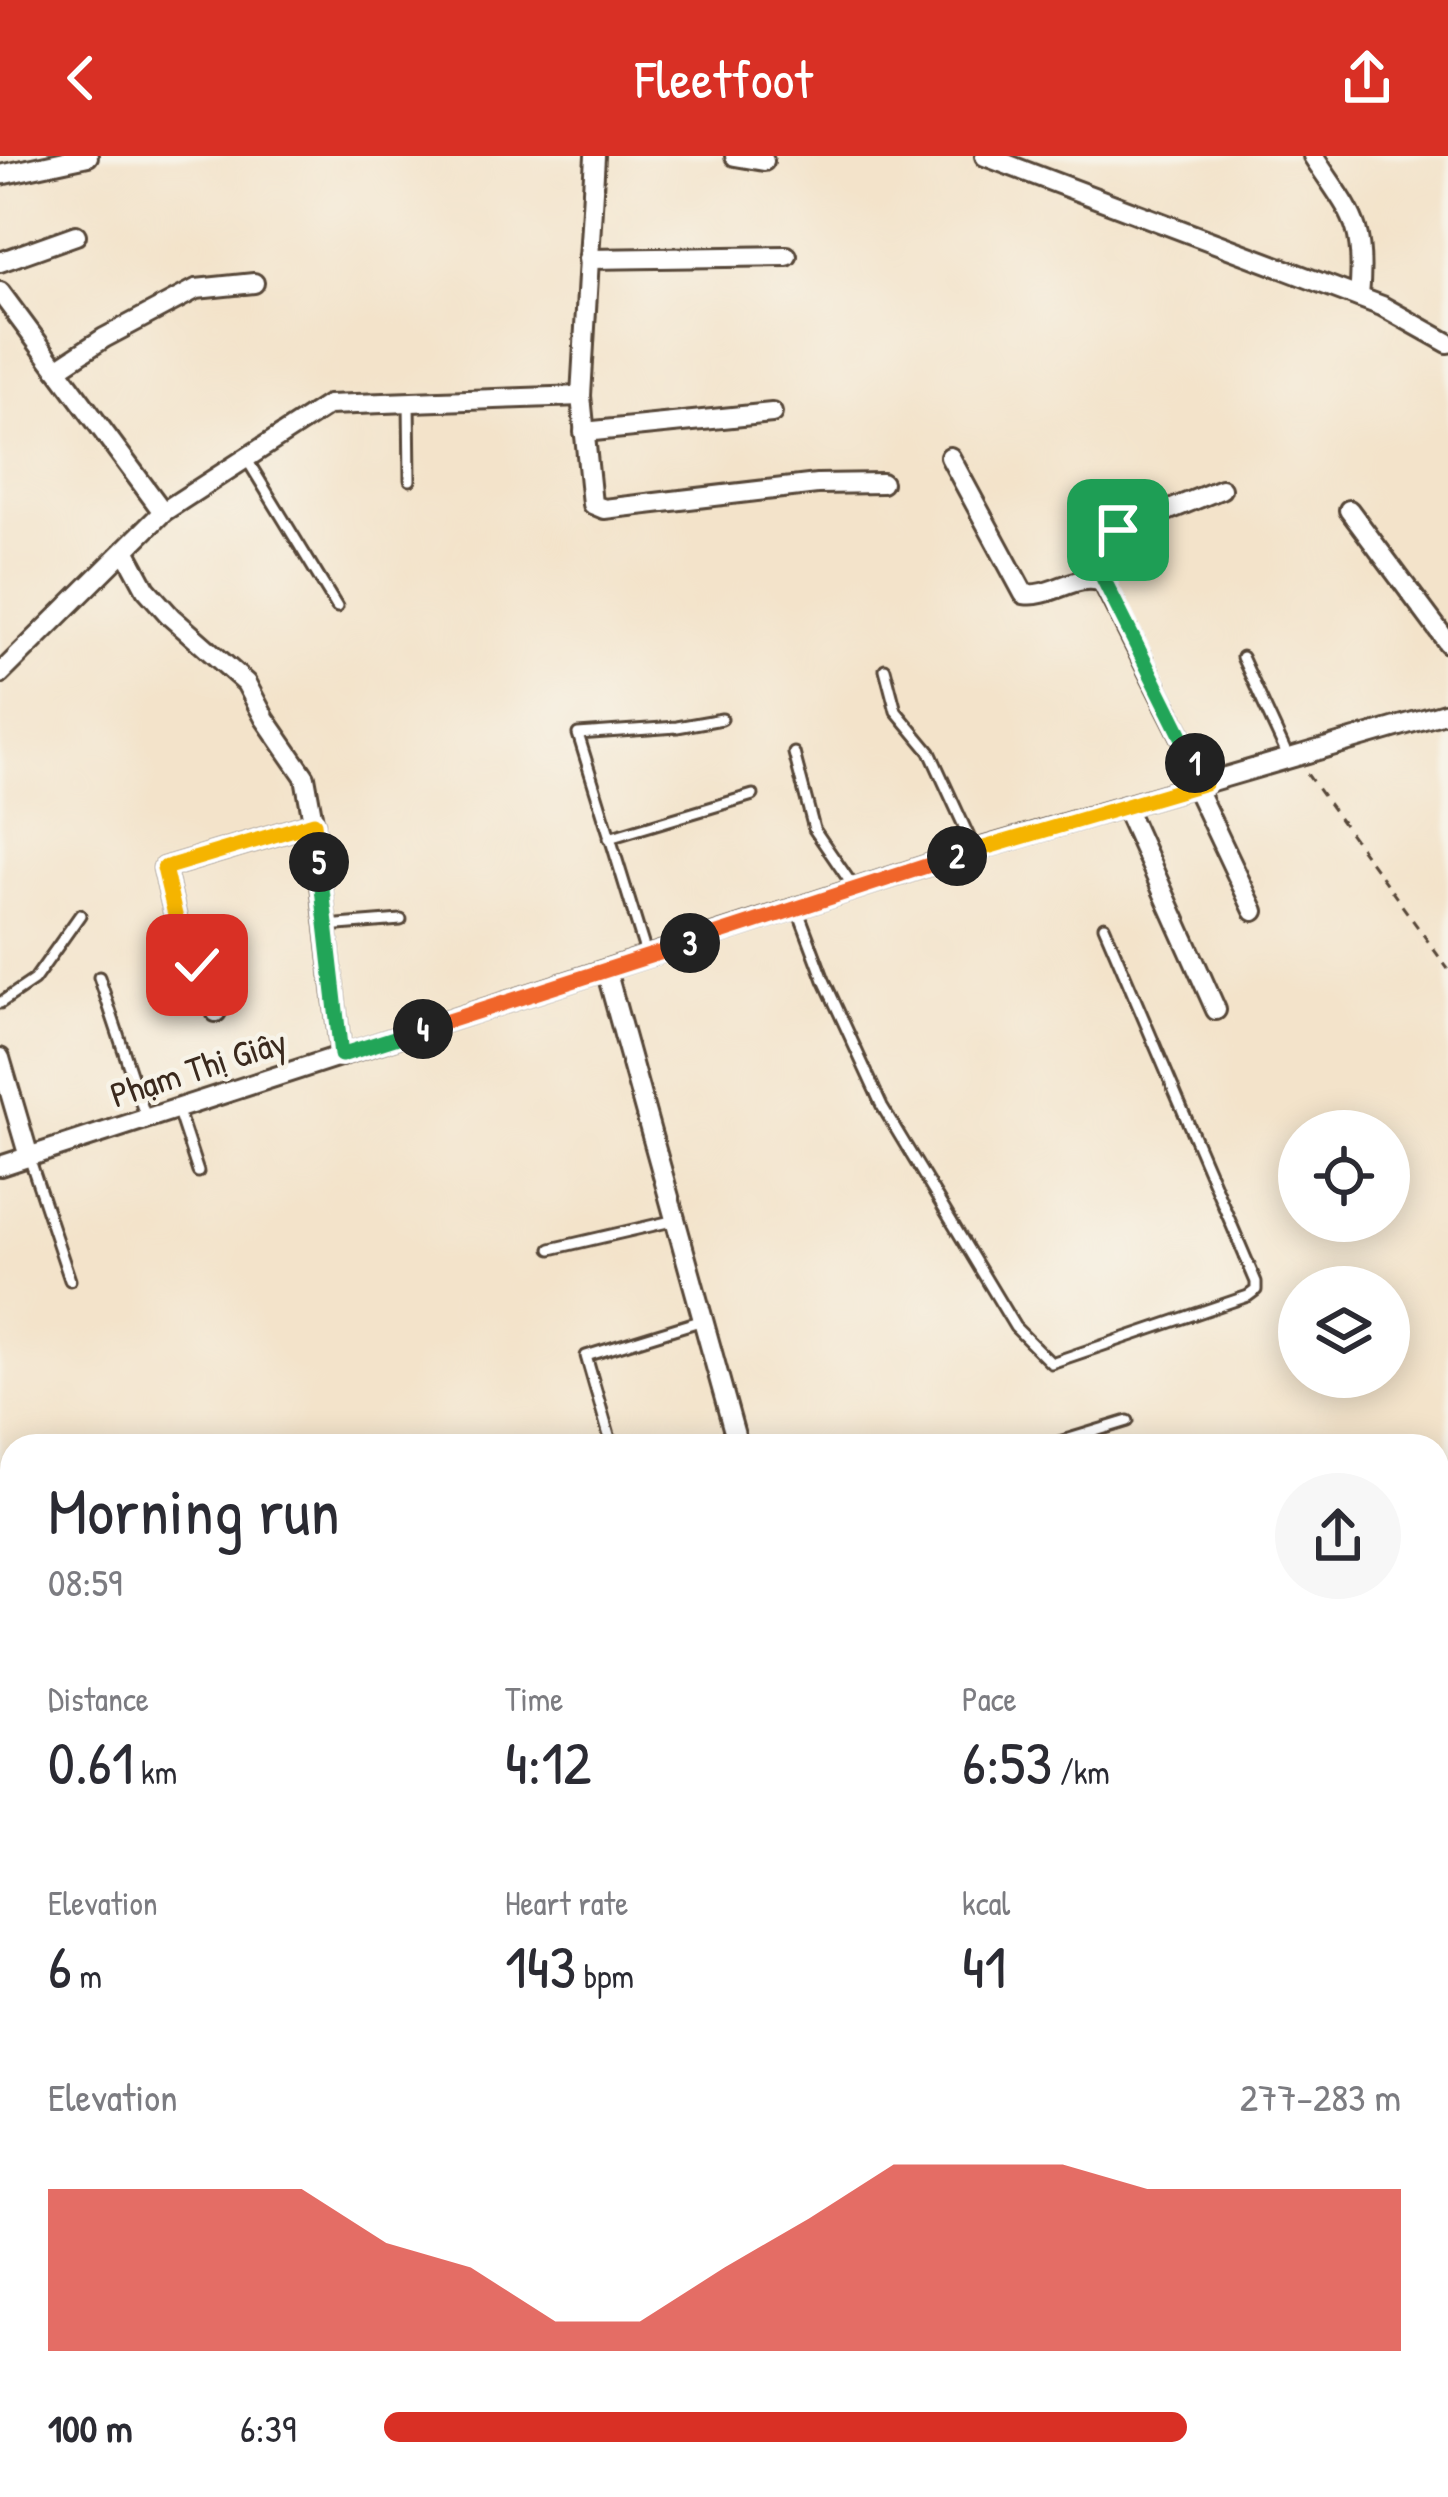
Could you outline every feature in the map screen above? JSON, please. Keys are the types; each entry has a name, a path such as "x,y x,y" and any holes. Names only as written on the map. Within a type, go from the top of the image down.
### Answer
{"street":[{"path":"0,175 88,156"},
{"path":"595,156 581,396 592,504 604,509 817,484 882,483"},
{"path":"734,156 764,161"},
{"path":"985,156 1358,297 1448,343"},
{"path":"1313,156 1358,226 1363,253 1358,297"},
{"path":"0,262 76,235"},
{"path":"588,259 787,256"},
{"path":"57,369 196,289 254,283"},
{"path":"0,292 163,512"},
{"path":"0,674 163,512 328,405 581,396"},
{"path":"584,432 772,413"},
{"path":"950,458 1024,594 1035,596 1090,577 1103,582"},
{"path":"1221,489 1086,544 1254,911"},
{"path":"1349,510 1448,643"},
{"path":"125,550 146,589 171,617 246,683 305,777 341,1055"},
{"name":"Phạm Thị Giây","path":"0,1166 975,850 1448,712"},
{"path":"1125,807 1216,1010"},
{"path":"217,1012 179,932 164,868 314,823"},
{"path":"607,970 735,1434"},
{"path":"0,1058 29,1157"}],"lane":[{"path":"409,403 410,479"},
{"path":"246,458 337,607"},
{"path":"1242,657 1294,757"},
{"path":"885,669 896,711 930,752 975,850"},
{"path":"647,957 578,734 677,728 722,719"},
{"path":"794,753 814,829 855,889"},
{"path":"609,838 753,795"},
{"path":"796,908 882,1106 1015,1328 1051,1364 1256,1290 1104,926"},
{"path":"0,1003 34,980 80,915"},
{"path":"326,926 401,920"},
{"path":"100,976 146,1118"},
{"path":"177,1108 198,1172"},
{"path":"29,1157 70,1280"},
{"path":"551,1249 676,1220"},
{"path":"609,1434 586,1356 703,1320"},
{"path":"1085,1434 1128,1421"}],"path":[{"path":"1294,757 1448,969"}],"route":[{"path":"197,965 179,932 164,868 314,823 341,1055 975,850 1205,783 1092,562 1086,544 1118,530"}]}
